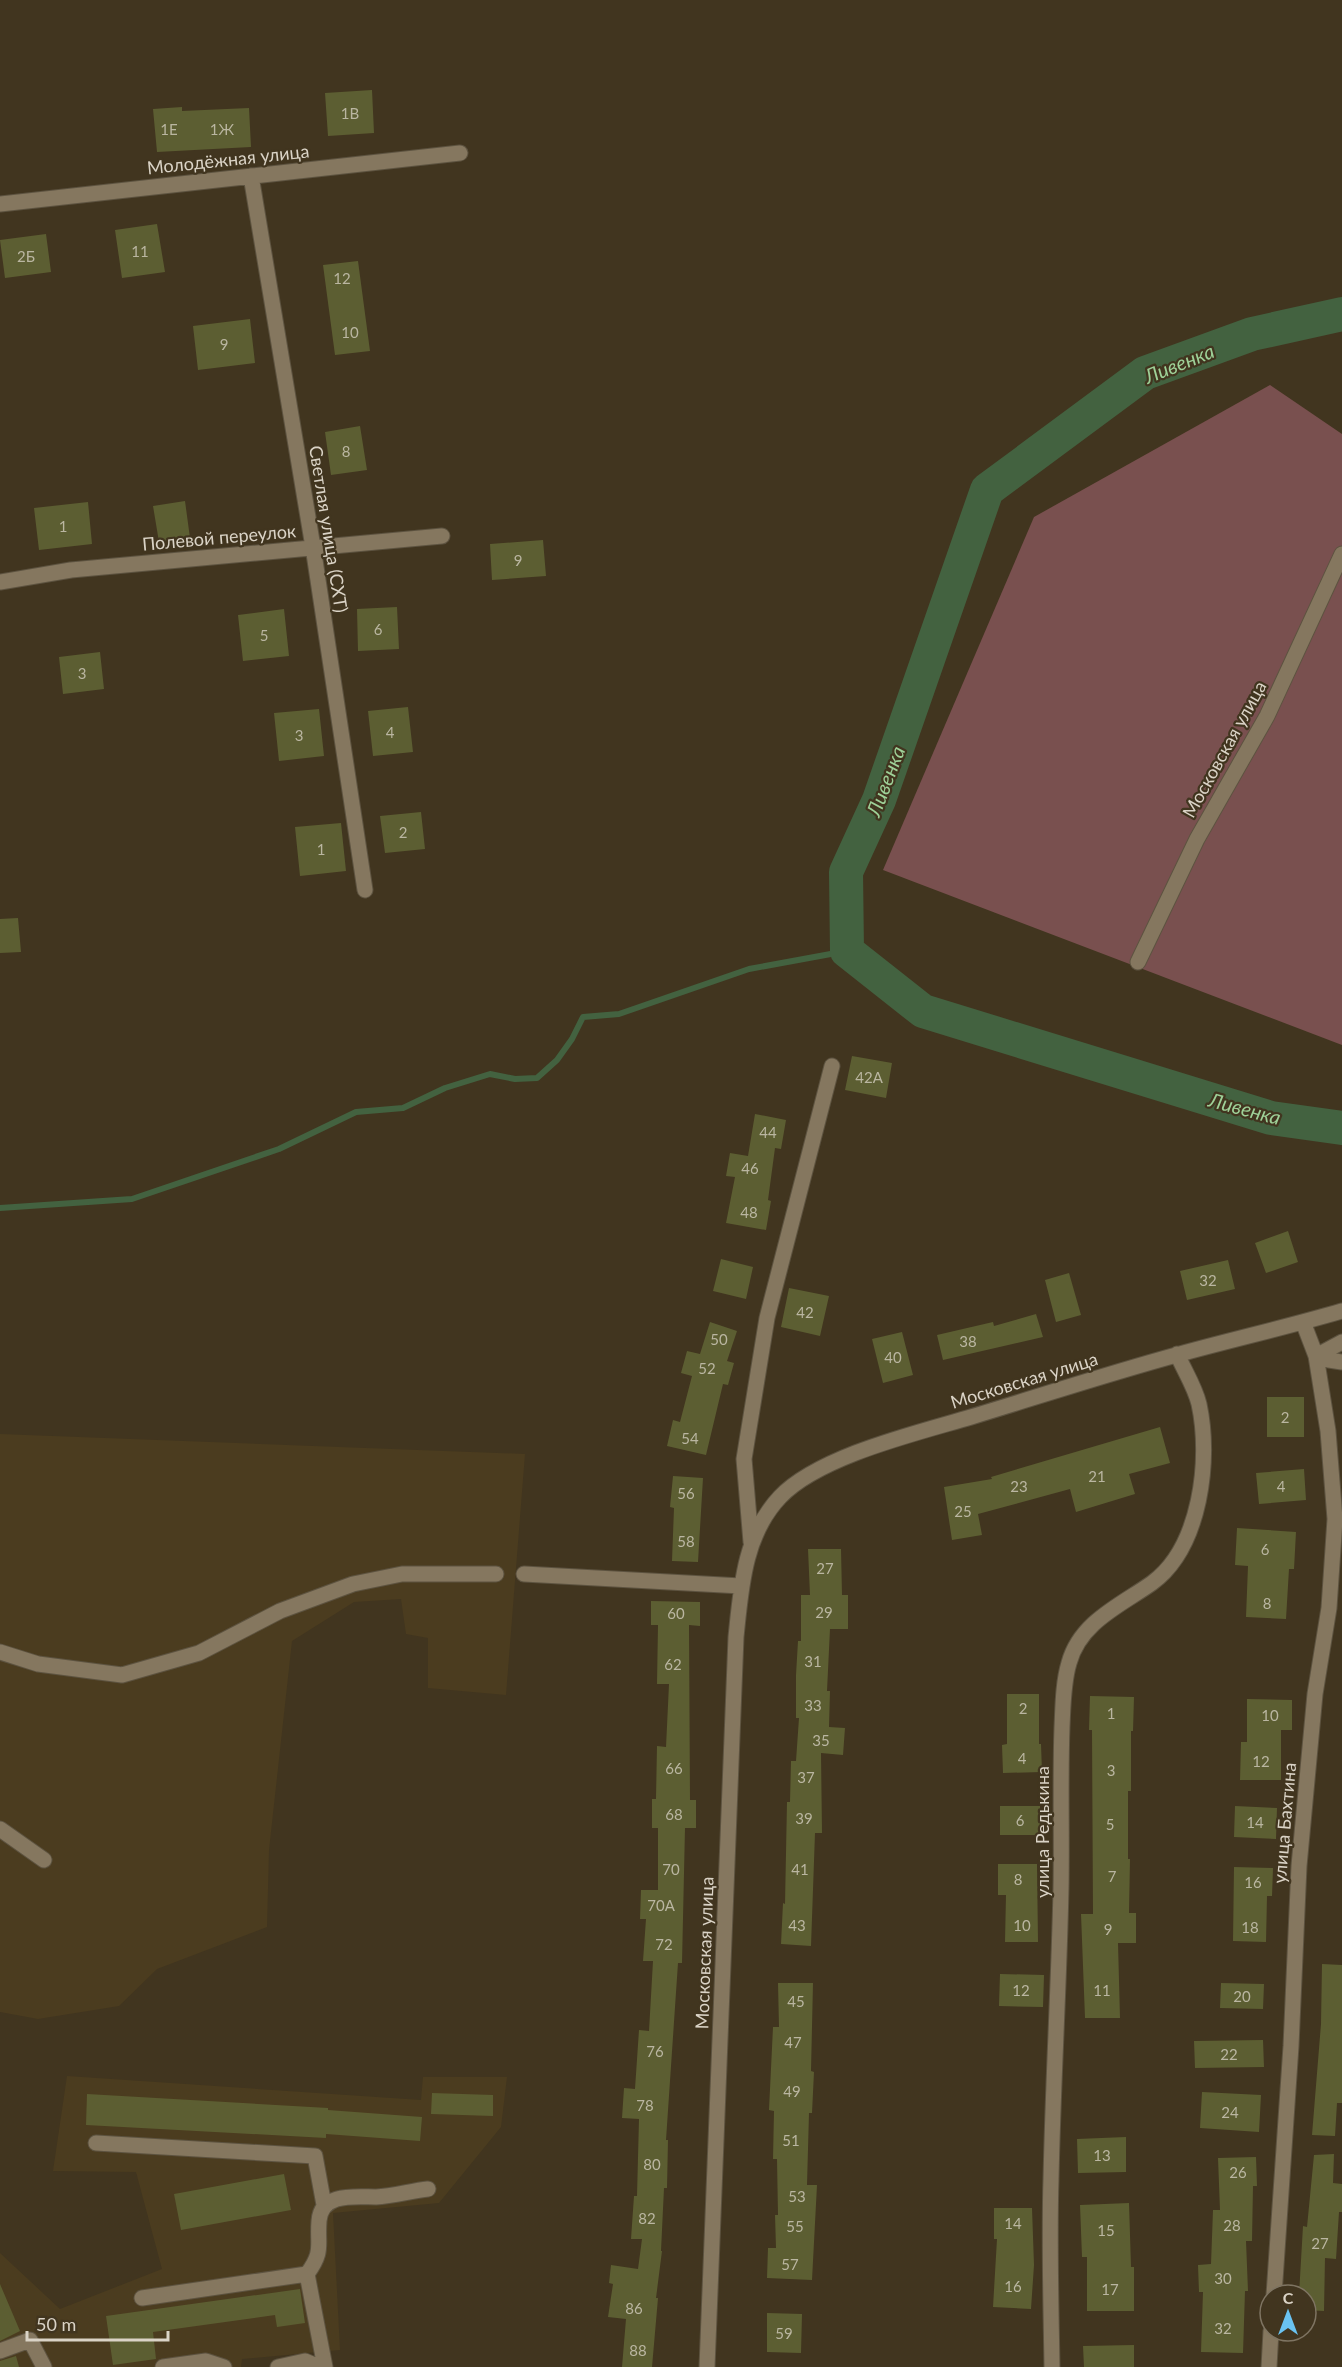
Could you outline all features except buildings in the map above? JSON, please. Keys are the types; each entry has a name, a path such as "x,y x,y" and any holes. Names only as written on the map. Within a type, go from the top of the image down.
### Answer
{"street":[{"name":"Молодёжная улица","path":"0,204 460,153"},
{"name":"Светлая улица (СХТ)","path":"251,176 313,547 365,890"},
{"name":"Полевой переулок","path":"0,582 71,570 442,536"},
{"name":"Московская улица","path":"1138,962 1197,839 1267,716 1342,554"},
{"name":"Московская улица","path":"751,1542 744,1459 767,1318 832,1066"},
{"name":"Московская улица","path":"707,2367 735,1661 741,1586 751,1542 765,1518 780,1497 800,1481 827,1466 883,1444 1178,1354 1342,1311"},
{"name":"улица Бахтина","path":"1275,2283 1291,2046 1299,1866 1314,1694 1329,1608 1335,1519 1328,1431 1316,1356 1303,1322"},
{"path":"1316,1356 1342,1342"},
{"name":"улица Редькина","path":"1052,2367 1051,2183 1060,1947 1061,1754 1064,1693 1069,1662 1083,1636 1106,1614 1154,1582 1172,1565 1191,1526 1199,1499 1203,1466 1202,1436 1198,1402 1178,1354"},
{"path":"1316,1356 1342,1362"},
{"path":"0,1652 39,1665 122,1675 199,1653 280,1611 353,1584 402,1574 496,1574"},
{"path":"524,1574 741,1586"},
{"path":"0,1829 44,1860"},
{"path":"96,2143 315,2156 324,2205 320,2213 320,2249 307,2274 325,2367"},
{"path":"324,2205 348,2196 377,2196 428,2189"},
{"path":"142,2298 307,2274"},
{"path":"0,2351 30,2340 44,2367"},
{"path":"1269,2367 1271,2343"},
{"path":"279,2367 306,2361 319,2367"},
{"path":"163,2367 205,2364 224,2367"}],"shaded area":[{"path":"1270,385 1342,434 1342,1045 883,870 1034,517"},
{"path":"0,1434 525,1454 506,1695 428,1688 428,1638 406,1634 401,1599 354,1602 292,1641 269,1850 267,1927 157,1969 119,2006 38,2019 0,2012"},
{"path":"67,2076 421,2100 423,2077 507,2077 501,2127 439,2203 333,2213 340,2350 242,2359 241,2367 0,2367 0,2253 60,2309 162,2269 136,2172 53,2171"}],"waterway":[{"name":"Ливенка","path":"1342,314 1252,334 1145,373 987,490 879,800 846,872 847,951 923,1011 1271,1118 1342,1128"},
{"path":"0,1208 132,1199 279,1149 356,1112 403,1108 445,1088 490,1074 515,1079 537,1078 557,1060 572,1039 583,1017 619,1014 749,969 847,951"}]}
